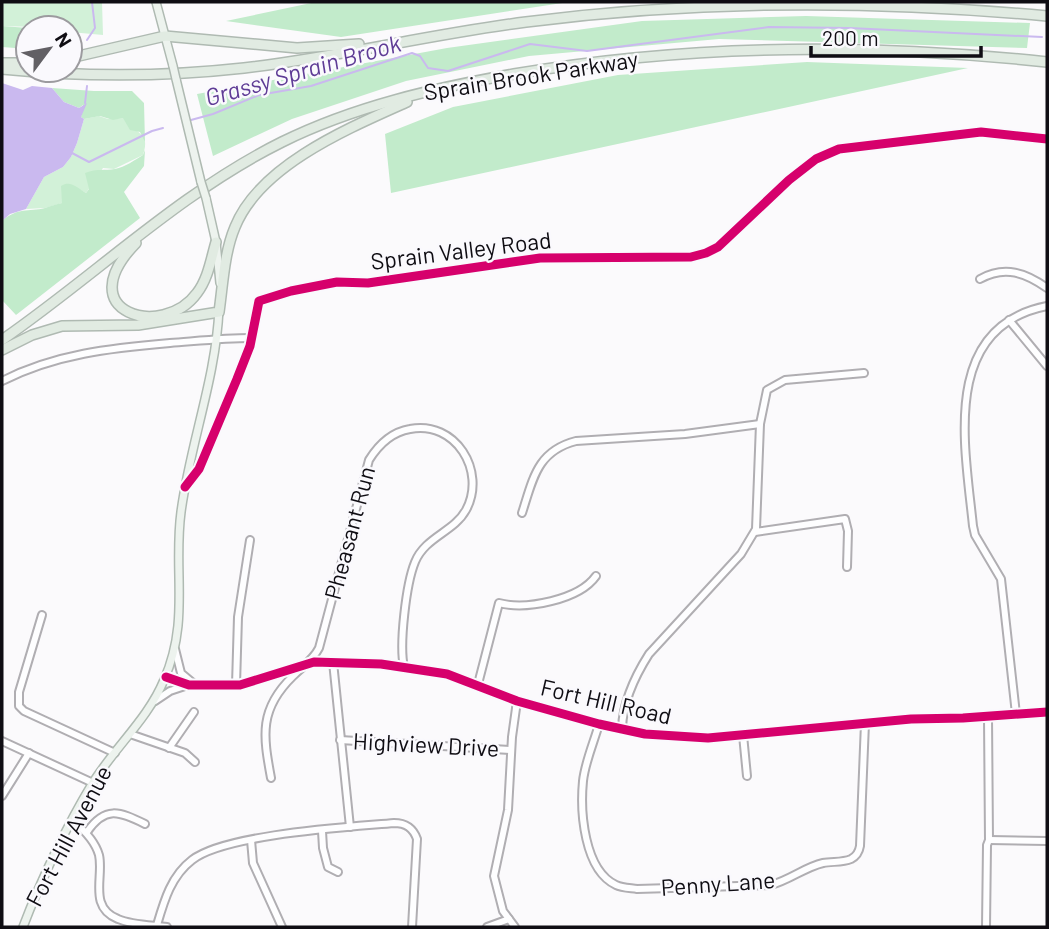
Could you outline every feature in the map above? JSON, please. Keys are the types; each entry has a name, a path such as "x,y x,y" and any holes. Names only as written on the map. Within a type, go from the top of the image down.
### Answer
{"highway":[{"path":"2,69 91,75 184,73 277,63 561,17 726,4 892,4 1047,16"},
{"path":"84,55 165,36 308,48 420,39"},
{"name":"Sprain Brook Parkway","path":"2,340 158,221 228,173 282,142 359,111 427,92 500,76 581,64 726,51 882,50 1047,62"},
{"path":"2,350 56,327 138,325 219,312 232,234 243,212 261,188 330,140 427,92"},
{"path":"158,221 121,260 112,278 112,291 117,301 124,310 134,315 163,314 193,299 205,279 216,242"}],"main road":[{"name":"Fort Hill Avenue","path":"23,927 93,783 153,702 166,677 175,649 180,612 181,515 217,340 220,288 216,242 156,2"}],"street":[{"name":"Sprain Valley Road","path":"251,338 259,301 337,282 368,283 540,258 675,259 706,253 718,247 798,173 816,159 839,149 981,132 1047,139"},
{"path":"980,279 1007,270 1033,278 1047,288"},
{"path":"1016,714 1001,579 972,526 964,412 966,391 980,353 995,332 1020,314 1047,306"},
{"path":"1009,320 1047,366"},
{"path":"2,381 30,368 95,351 251,338 237,379 199,469 185,487"},
{"path":"622,728 630,691 649,654 741,554 755,532 759,513 760,424 767,390 777,383 795,379 864,373"},
{"path":"522,513 535,473 549,452 564,444 685,434 760,424"},
{"name":"Pheasant Run","path":"271,778 264,743 265,722 284,686 319,648 369,460 391,436 412,428 428,428 442,432 459,446 472,472 473,492 460,519 425,545 413,566 401,645 404,667"},
{"path":"755,532 845,519 848,531 847,567"},
{"path":"236,685 239,618 250,540"},
{"path":"478,684 499,603 523,606 545,603 588,585 596,576"},
{"path":"42,615 19,692 19,706 24,711 115,753"},
{"path":"153,702 170,691 192,684 181,673 175,649"},
{"path":"332,662 351,827"},
{"name":"Fort Hill Road","path":"166,677 192,684 236,685 307,664 332,662 404,667 447,674 517,701 599,724 679,738 818,729 911,719 1047,712"},
{"path":"515,927 503,911 494,876 508,810 517,701"},
{"path":"169,748 194,712"},
{"path":"986,927 989,840 988,717"},
{"name":"Penny Lane","path":"599,724 582,784 586,839 590,855 603,874 616,886 637,889 771,884 784,881 824,862 851,859 860,846 864,723"},
{"path":"130,734 185,752 195,762"},
{"path":"743,735 747,776"},
{"name":"Highview Drive","path":"340,740 511,750"},
{"path":"2,741 93,783"},
{"path":"2,796 29,753"},
{"path":"87,832 94,821 104,814 118,813 145,824"},
{"path":"73,821 87,832 98,852 100,867 97,884 103,907 115,919 167,927"},
{"path":"157,926 168,891 181,870 193,859 219,846 351,827 400,823 415,834 417,848 412,927"},
{"path":"322,831 328,867 338,872"},
{"path":"251,840 253,863 282,927"},
{"path":"989,840 1047,841"},
{"path":"487,927 509,919"}],"green space":[{"path":"2,2 102,2 103,35 84,33 84,14 14,14 14,26 2,26"},
{"path":"316,2 569,2 341,37 226,21"},
{"path":"806,16 1030,23 1027,48 719,39 529,56 406,81 292,119 213,156 197,94 447,48 642,21"},
{"path":"2,26 14,27 14,48 2,47"},
{"path":"807,62 968,68 391,193 385,134 453,107 618,75"},
{"path":"52,88 132,91 144,103 145,142 140,132 130,130 123,118 113,120 100,116 84,119 81,117 83,105 79,108 64,102"},
{"path":"99,116 108,119 124,118 143,137 143,155 114,169 103,168 86,193 76,188 62,203 45,208 26,209 44,177 63,167 71,157 84,119"},
{"path":"145,150 144,166 124,192 140,218 16,315 2,300 2,221 18,212 62,203 61,186 65,184 74,185 86,193 89,189 85,173 122,167 143,155"}],"shaded area":[{"path":"2,83 23,90 32,86 52,88 64,102 79,108 87,103 71,157 63,167 44,177 26,209 10,214 2,221"}],"waterway":[{"path":"87,40 95,28 92,2"},
{"name":"Grassy Sprain Brook","path":"191,120 259,95 311,86 412,53 420,56 428,68 448,71 530,44 587,51 769,27 1042,37"},
{"path":"85,103 87,86"},
{"name":"Grassy Sprain Brook","path":"72,153 89,162 163,128"}],"cycle path":[{"path":"185,487 199,469 237,379 250,346 259,301 291,291 337,282 368,283 540,258 691,257 718,247 789,180 816,159 839,149 981,132 1047,139"},
{"path":"166,677 189,685 240,685 314,662 381,664 447,674 517,701 599,724 645,734 708,738 911,719 1047,712"}]}
